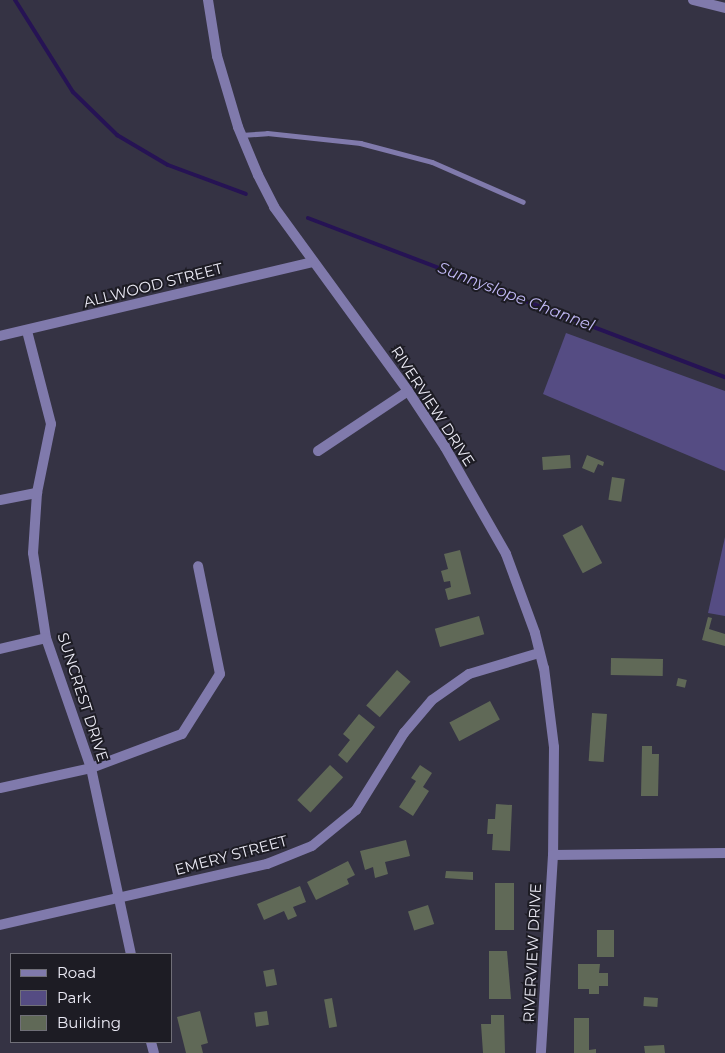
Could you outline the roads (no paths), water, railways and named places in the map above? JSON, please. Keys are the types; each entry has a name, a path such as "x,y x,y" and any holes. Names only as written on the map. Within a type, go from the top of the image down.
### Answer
{"street":[{"name":"RIVERVIEW DRIVE","path":"208,0 217,56 241,135 274,207 312,262 408,391 506,554 521,589 540,653 552,713 554,748 553,855 541,1053"},
{"path":"693,0 725,8"},
{"name":"ALLWOOD STREET","path":"0,336 312,262"},
{"name":"SUNCREST DRIVE","path":"27,330 50,424 37,492 33,552 46,638 91,768 131,953"},
{"path":"318,451 408,391"},
{"path":"0,500 37,492"},
{"path":"0,788 91,768 182,734 220,674 198,566"},
{"path":"0,649 46,638"},
{"name":"EMERY STREET","path":"0,925 267,864 312,846 356,810 404,733 432,700 469,674 540,653"},
{"path":"553,855 725,853"}],"lane":[{"path":"241,135 266,133 360,143 432,162 523,202"}],"waterway":[{"name":"Sunnyslope Channel","path":"15,0 73,92 117,135 168,165 246,194"},
{"name":"Sunnyslope Channel","path":"308,218 725,377"}]}
